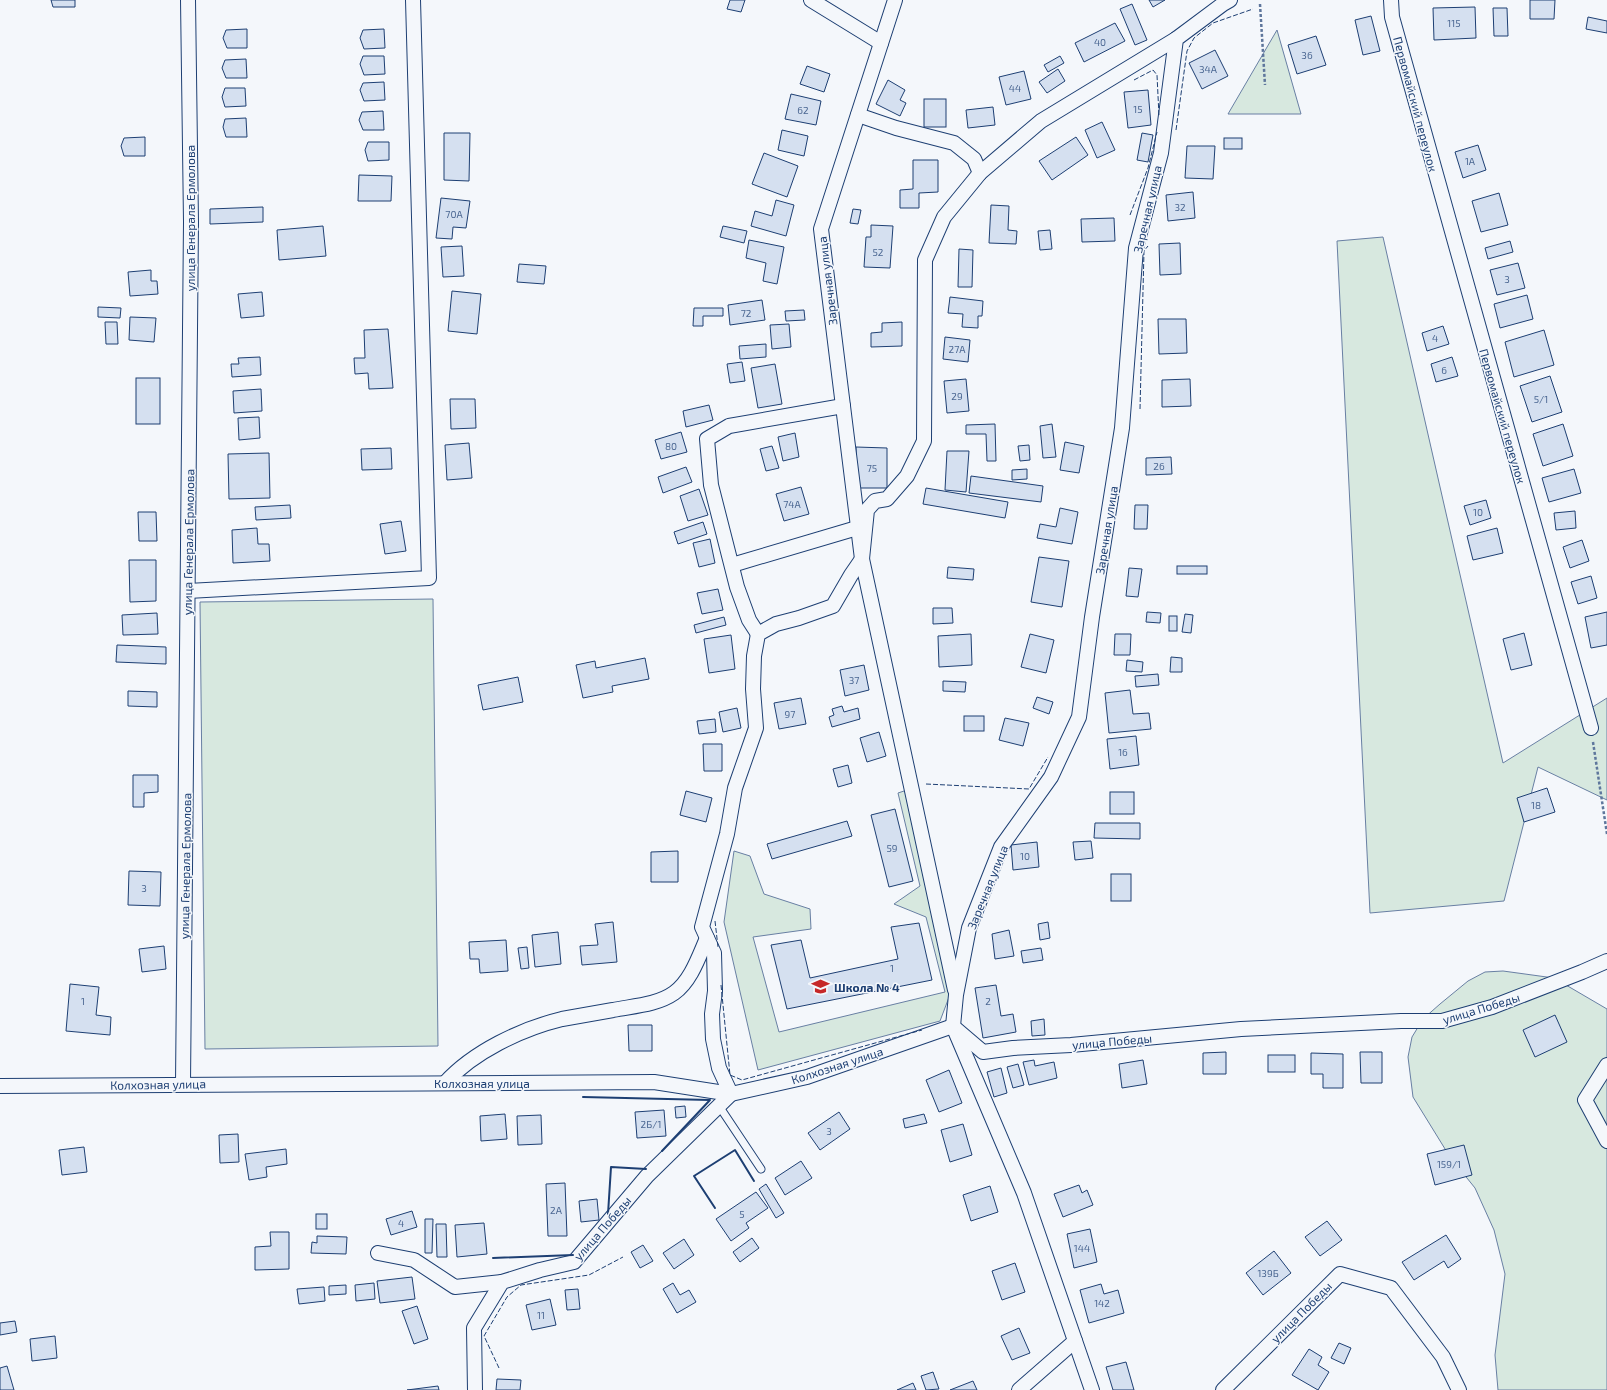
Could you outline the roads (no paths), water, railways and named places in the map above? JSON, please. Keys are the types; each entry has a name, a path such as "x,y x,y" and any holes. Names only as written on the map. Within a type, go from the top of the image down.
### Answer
{"street":[{"name":"улица Генерала Ермолова","path":"183,1084 191,222 188,0"},
{"path":"188,591 429,578 413,0"},
{"path":"811,0 881,43"},
{"name":"Заречная улица","path":"895,0 821,229 862,559 956,995"},
{"name":"Заречная улица","path":"758,634 776,624 799,618 833,606 862,559 867,510 874,501 887,499 907,476 924,441 925,260 944,217 980,173 1041,122 1176,39 1230,0"},
{"name":"Первомайский переулок","path":"1391,0 1392,18 1438,186 1591,728"},
{"name":"Заречная улица","path":"953,1026 956,995 969,928 1001,847 1051,777 1079,717 1092,617 1122,428 1136,248 1161,153 1176,39"},
{"path":"858,115 896,128 954,143 974,159 980,173"},
{"path":"731,1094 719,1068 713,1039 712,1014 715,991 714,952 702,927 727,834 736,788 756,728 753,689 754,656 758,634 749,620 737,587 711,486 707,439 729,426 842,406"},
{"path":"732,565 858,528"},
{"path":"445,1083 455,1072 485,1051 523,1031 561,1020 657,1001 675,992 692,972 707,938"},
{"name":"улица Победы","path":"953,1026 983,1052 1013,1048 1071,1045 1249,1029 1400,1021 1442,1021 1492,1007 1607,961"},
{"path":"953,1026 1024,1193 1092,1390"},
{"name":"Колхозная улица","path":"0,1086 654,1082 731,1094 807,1076 953,1026"},
{"path":"1607,1065 1586,1100 1607,1140"},
{"name":"улица Победы","path":"378,1253 414,1260 455,1288 502,1282 540,1270 574,1262 647,1176 731,1094"},
{"name":"улица Победы","path":"1223,1390 1340,1274 1391,1288 1443,1357 1459,1390"},
{"path":"475,1390 474,1328 502,1282"},
{"path":"1019,1390 1075,1341"}],"lane":[{"path":"719,1106 761,1169"}],"place":[{"name":"Школа № 4","path":"821,987"}]}
